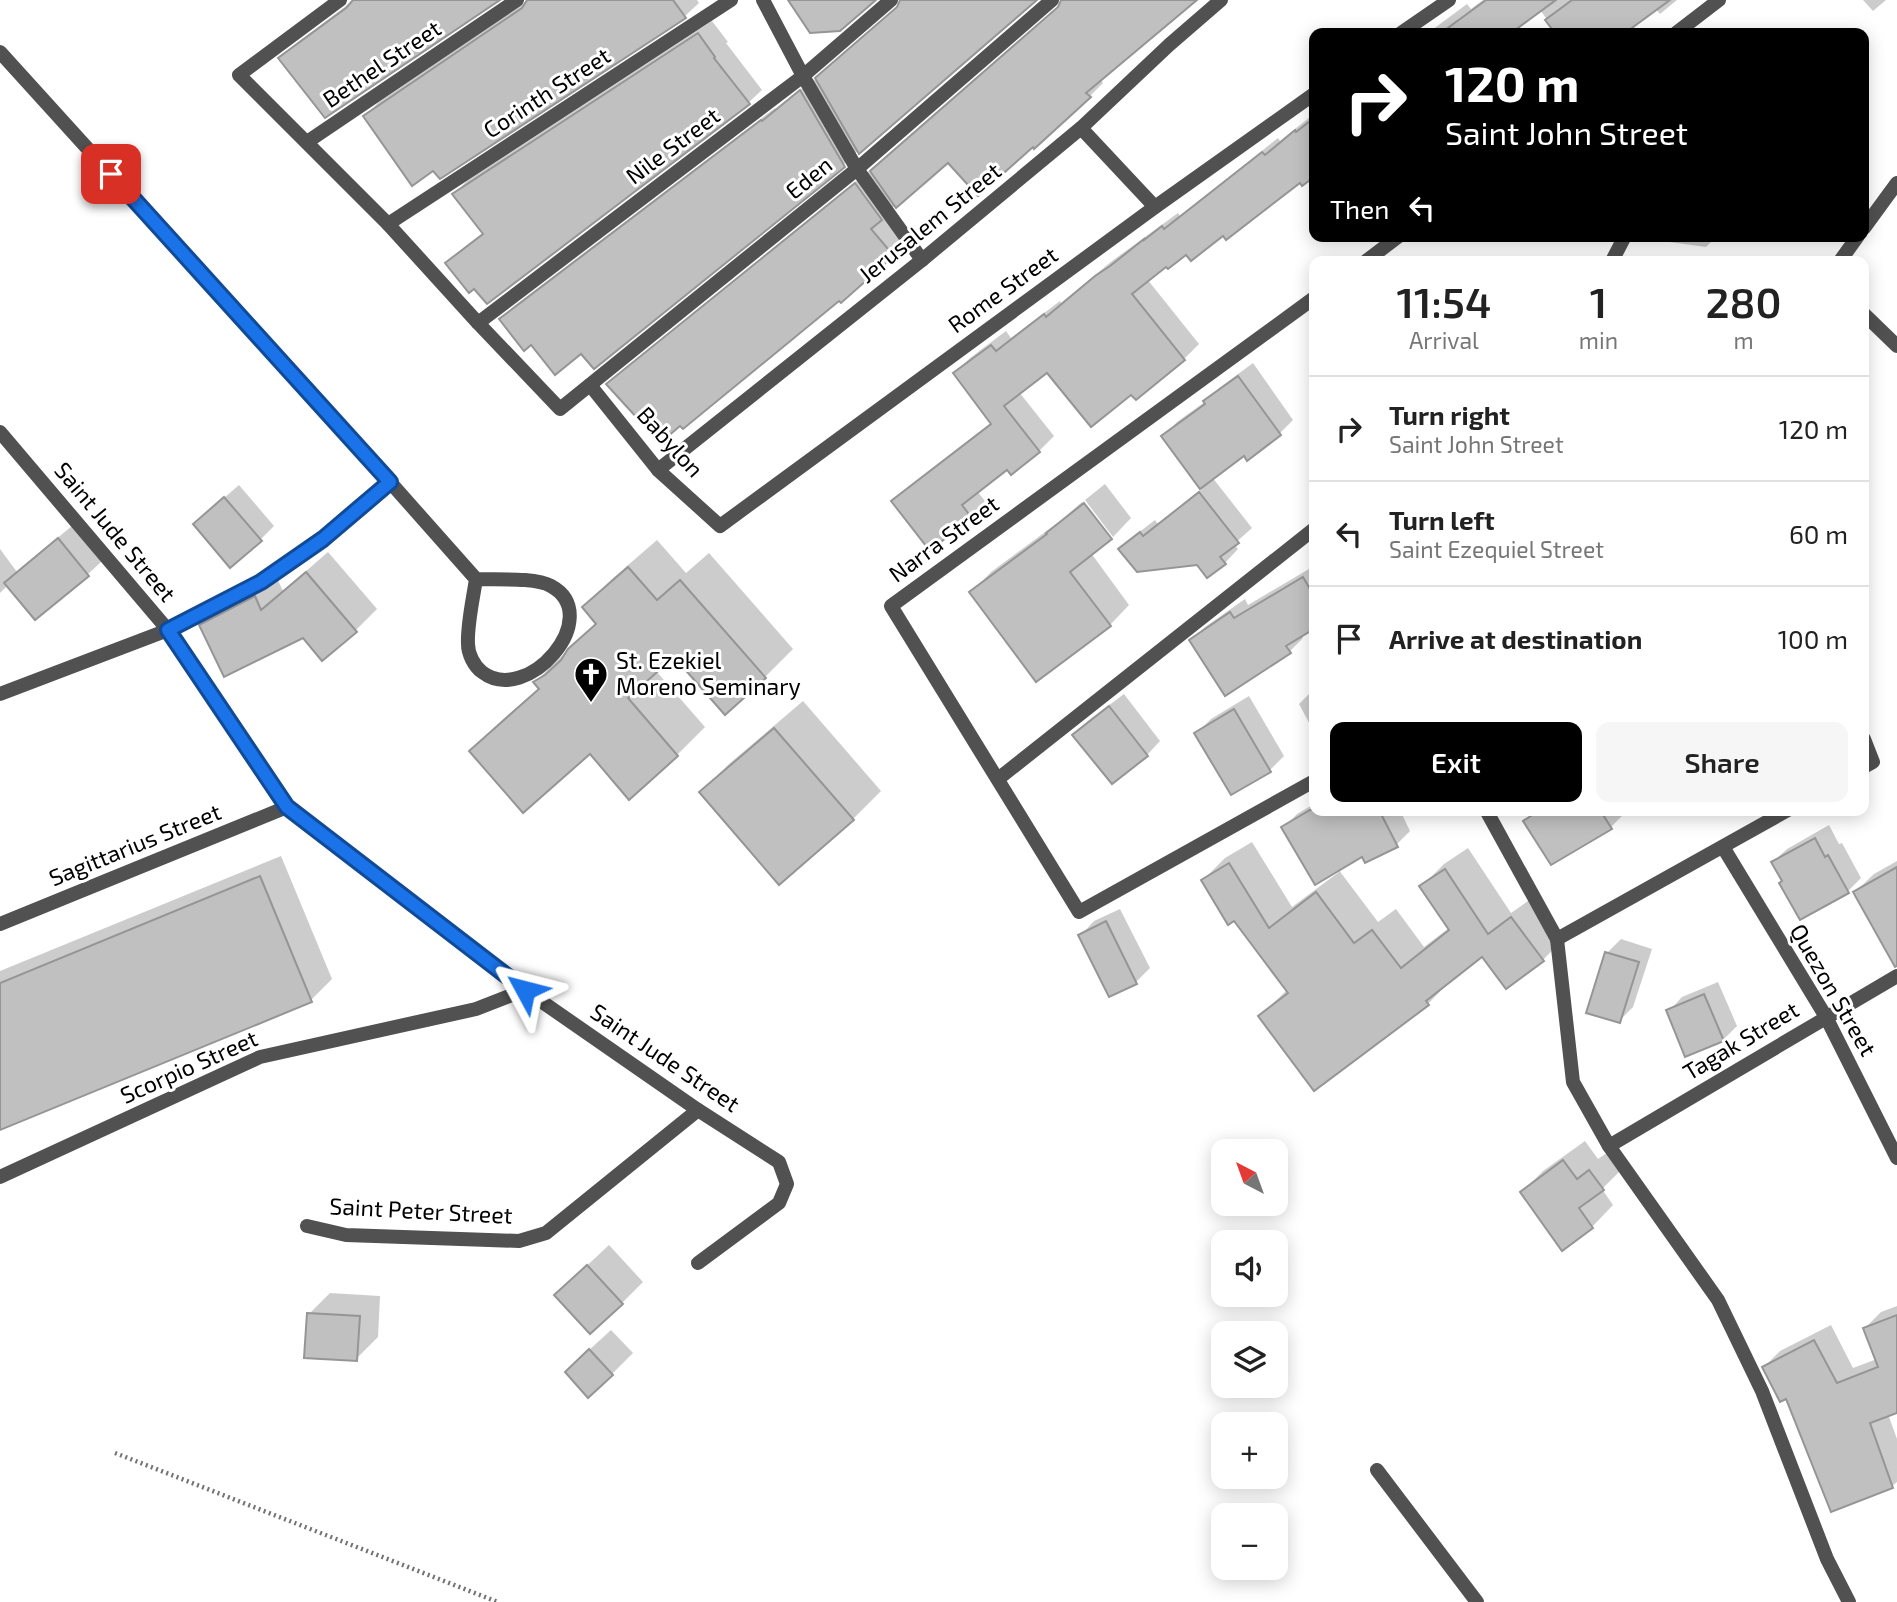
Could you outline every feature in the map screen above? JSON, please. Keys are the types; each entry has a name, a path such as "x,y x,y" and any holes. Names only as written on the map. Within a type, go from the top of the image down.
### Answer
{"street":[{"path":"341,0 239,75 388,224 478,323"},
{"name":"Bethel Street","path":"307,142 517,0"},
{"name":"Corinth Street","path":"388,224 731,0"},
{"path":"763,0 857,169 922,260"},
{"name":"Nile Street","path":"478,323 803,76 891,0"},
{"name":"Eden","path":"478,323 561,409 857,169 1052,0"},
{"name":"Jerusalem Street","path":"658,470 922,260 1081,128 1221,0"},
{"path":"1408,28 1449,0"},
{"path":"1683,28 1719,0"},
{"path":"0,52 476,579 536,581 549,584 560,593 568,606 570,617 567,633 557,651 538,668 517,680 492,678 480,670 471,657 468,645 476,579"},
{"name":"Rome Street","path":"720,526 1154,207 1309,98"},
{"path":"1081,128 1154,207"},
{"path":"1869,221 1897,183"},
{"path":"1373,256 1391,242"},
{"name":"Narra Street","path":"1309,302 891,606 1079,912 1309,784"},
{"path":"1869,319 1897,346"},
{"name":"Babylon","path":"590,385 658,470 720,526"},
{"name":"Saint Jude Street","path":"0,432 168,630 287,807 525,990 698,1110 779,1162 787,1184 779,1203 698,1263"},
{"path":"0,694 168,630 261,582 323,539 390,482"},
{"path":"998,779 1309,532"},
{"name":"Sagittarius Street","path":"0,925 287,807"},
{"path":"1489,816 1557,939 1573,1082 1609,1146 1718,1300 1762,1391 1826,1559 1849,1602"},
{"path":"1557,939 1777,816"},
{"name":"Quezon Street","path":"1723,847 1826,1017 1897,1158"},
{"name":"Tagak Street","path":"1609,1146 1897,976"},
{"name":"Scorpio Street","path":"0,1177 260,1057 476,1009 525,990"},
{"name":"Saint Peter Street","path":"307,1226 346,1235 506,1241 519,1241 546,1233 698,1110"},
{"path":"1377,1470 1476,1602"}],"path":[{"path":"115,1453 498,1602"}],"building":[{"path":"353,0 500,0 325,118 278,58"},
{"path":"527,0 673,0 686,18 440,179 433,171 412,186 363,116 522,8"},
{"path":"788,0 876,0 840,31 810,33"},
{"path":"900,0 1037,0 859,154 815,78 897,7"},
{"path":"1061,0 1197,0 1086,93 1091,97 978,196 948,163 896,208 870,171 1058,7"},
{"path":"1486,0 1556,0 1518,28 1448,28"},
{"path":"1572,0 1670,0 1632,28 1551,28 1545,20"},
{"path":"698,33 750,104 487,304 474,289 469,293 445,263 483,234 452,194"},
{"path":"800,90 845,167 594,369 581,354 555,375 531,345 524,351 499,319"},
{"path":"1309,122 1309,181 1302,186 1300,183 1226,240 1223,236 1191,261 1186,255 1132,294 1185,360 1136,400 1131,395 1091,427 1047,373 1004,406 1040,452 1011,475 1007,470 962,505 971,517 930,551 891,501 991,424 953,373 991,345 996,351 1044,314 1046,317 1144,239 1162,226 1164,229 1262,152 1265,155 1295,130 1296,132"},
{"path":"855,183 882,220 871,229 894,256 841,303 839,301 683,429 680,426 660,443 606,384"},
{"path":"1238,376 1281,435 1247,461 1244,456 1200,489 1161,436"},
{"path":"1199,492 1239,543 1220,557 1226,564 1207,578 1197,565 1137,572 1118,549 1140,532 1143,536"},
{"path":"224,497 262,541 230,568 193,524"},
{"path":"1084,503 1112,539 1070,572 1111,626 1036,682 969,592"},
{"path":"58,538 89,576 35,620 4,583"},
{"path":"628,567 657,600 680,580 766,678 725,715 674,657 628,698 678,756 629,800 590,754 523,813 469,751 539,689 533,682 545,675 568,649 596,624 582,607"},
{"path":"306,572 357,632 322,661 303,638 224,677 199,625 255,596 261,610"},
{"path":"1303,577 1309,587 1309,632 1286,646 1291,653 1225,696 1189,640 1230,612 1234,618"},
{"path":"1109,706 1148,756 1112,784 1072,735"},
{"path":"1234,709 1271,772 1231,795 1194,733"},
{"path":"774,728 854,820 779,885 699,792"},
{"path":"1309,811 1309,816 1382,816 1398,847 1365,863 1362,857 1315,885 1281,827"},
{"path":"1531,816 1604,816 1612,829 1551,865 1523,821"},
{"path":"1815,838 1825,857 1828,855 1849,893 1800,920 1779,883 1782,881 1771,862"},
{"path":"1229,863 1269,928 1316,892 1354,943 1372,930 1401,968 1449,930 1419,886 1445,869 1488,934 1511,917 1544,961 1506,989 1482,957 1426,1001 1429,1005 1314,1091 1258,1016 1288,993 1234,921 1228,925 1201,880"},
{"path":"1897,867 1897,966 1895,967 1853,892"},
{"path":"260,876 312,1002 0,1130 0,983"},
{"path":"1106,921 1137,984 1109,997 1078,935"},
{"path":"1605,952 1639,962 1620,1023 1586,1013"},
{"path":"1704,994 1724,1041 1685,1057 1666,1010"},
{"path":"1563,1160 1577,1179 1589,1170 1604,1190 1579,1208 1593,1228 1562,1251 1520,1192"},
{"path":"587,1265 623,1304 590,1334 554,1295"},
{"path":"307,1313 360,1316 357,1361 304,1358"},
{"path":"1897,1315 1897,1413 1870,1423 1893,1488 1831,1512 1786,1399 1780,1402 1762,1367 1814,1340 1837,1383 1878,1367 1863,1328"},
{"path":"589,1349 613,1375 588,1398 565,1372"}],"place":[{"name":"St. Ezekiel Moreno Seminary","path":"591,704"}],"route":[{"path":"111,174 390,482 323,539 261,582 168,630 287,807 525,990"}]}
